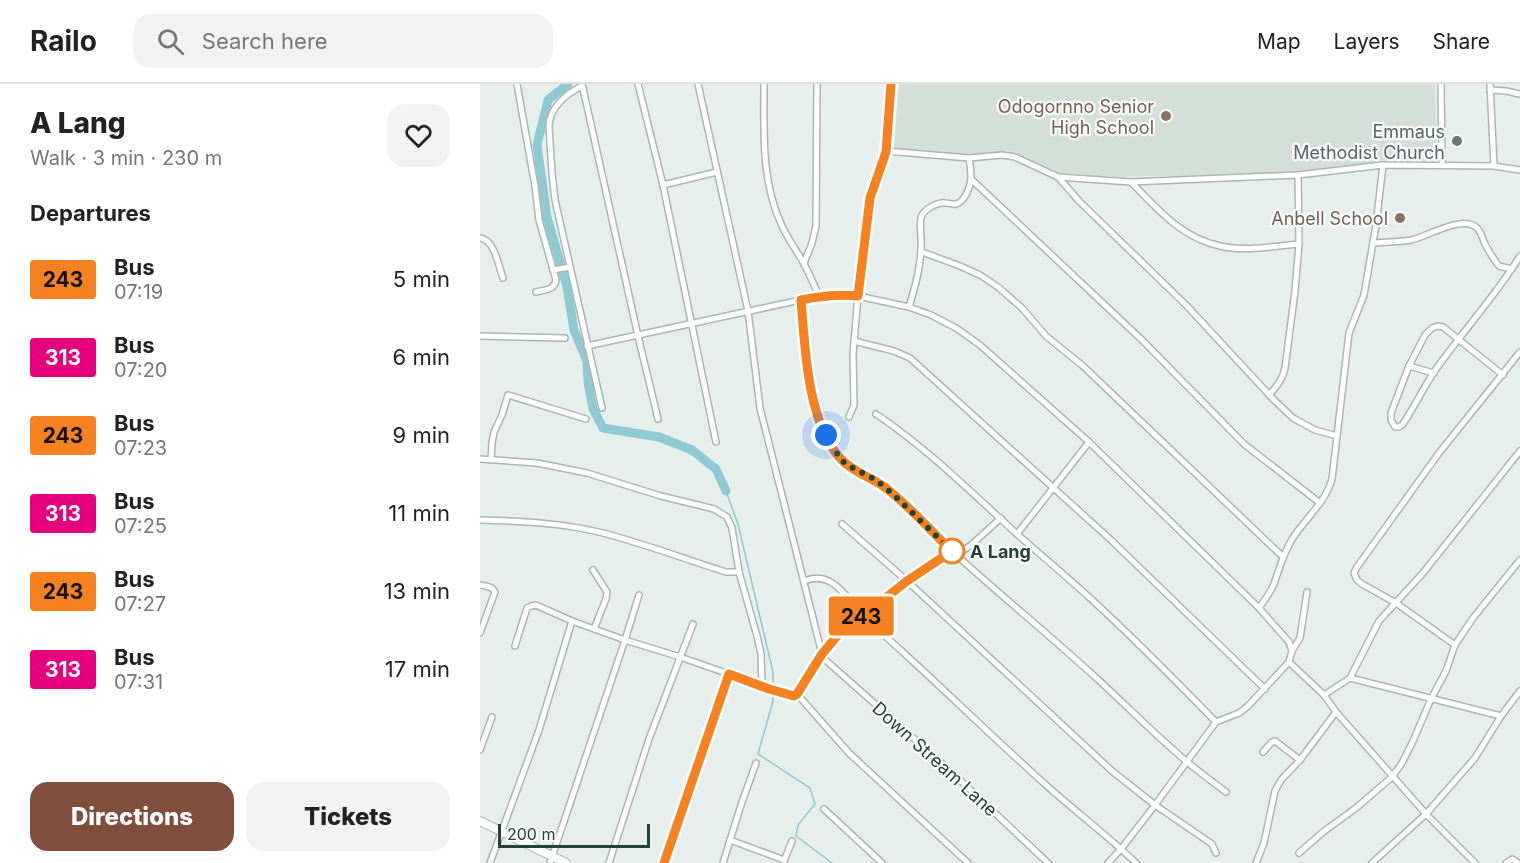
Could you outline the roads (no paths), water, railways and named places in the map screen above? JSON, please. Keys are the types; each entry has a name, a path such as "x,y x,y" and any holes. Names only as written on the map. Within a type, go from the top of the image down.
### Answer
{"main road":[{"path":"480,821 551,860 566,863"}],"street":[{"path":"517,84 539,220 556,280 553,287 536,292"},
{"path":"638,84 663,184 716,442"},
{"path":"698,84 748,311 760,408 821,655"},
{"path":"764,84 764,143 772,201 781,225 804,263 819,296"},
{"path":"804,263 816,226 817,84"},
{"path":"849,417 854,405 853,371 858,296 870,198 886,152 891,84"},
{"path":"1441,84 1442,165"},
{"path":"602,408 568,267 552,173 549,120 553,111 568,95 582,85 658,419"},
{"path":"1494,165 1490,87 1520,94"},
{"path":"886,152 969,158 1002,155 1015,157 1058,177 1131,182 1298,175 1383,165 1494,165 1520,170"},
{"path":"909,307 922,252 920,219 927,209 944,202 954,204 961,201 971,179 969,158"},
{"path":"1259,608 1273,586 1282,556 1299,528 1327,495 1332,479 1349,333 1364,295 1383,165"},
{"path":"663,184 717,172"},
{"path":"1269,395 1280,383 1286,368 1299,244 1298,175"},
{"path":"1058,177 1074,196 1187,306 1293,418 1315,430 1337,436"},
{"path":"971,179 1143,341 1244,444 1320,503"},
{"path":"1131,182 1173,223 1187,234 1200,240 1221,247 1254,248 1299,244"},
{"path":"1373,243 1411,240 1438,229 1459,224 1472,225 1477,228 1499,266 1512,269"},
{"path":"480,238 487,240 493,249 503,278"},
{"path":"922,252 980,275 998,287 1022,308 1046,336 1083,366 1282,556"},
{"path":"1503,375 1458,340 1443,327 1432,328 1425,334 1409,366 1391,413 1391,420 1395,427 1403,424 1434,373 1458,340 1512,269 1520,256"},
{"path":"555,270 568,267"},
{"path":"587,346 819,296 839,294 909,307 931,315 956,328 980,345 1089,442 1259,608 1284,635 1292,651"},
{"path":"801,300 812,396 831,446 841,460 876,480 893,494 952,551 1091,673 1186,761 1226,792"},
{"path":"480,336 565,338"},
{"path":"855,341 894,351 910,358 1111,540 1265,689"},
{"path":"1455,645 1396,603 1357,580 1354,573 1439,453 1520,352"},
{"path":"1409,366 1434,373"},
{"path":"491,460 494,432 508,395 586,419"},
{"path":"876,414 904,433 949,471 1089,597 1216,722"},
{"path":"1017,534 1089,442"},
{"path":"1324,695 1350,678 1379,621 1423,573 1520,451"},
{"path":"481,459 537,463 568,469 714,509 727,517 732,528 739,572 757,636 762,686"},
{"path":"515,646 529,606 536,605 625,640 794,696 821,655 837,636 907,581 952,551 962,551 970,546 1001,518"},
{"path":"480,520 541,523 604,533 726,572 739,572"},
{"path":"842,524 907,581 1112,771 1155,805 1212,844 1216,853"},
{"path":"1299,853 1392,777 1406,756 1446,671 1455,645 1473,618 1520,560"},
{"path":"593,570 606,591 606,599 594,629"},
{"path":"804,581 820,577 840,589 863,615 1042,782 1136,863"},
{"path":"480,585 490,587 495,592 480,633"},
{"path":"1108,863 1155,805 1216,722 1239,713 1248,706 1289,662 1292,651 1300,638 1307,592"},
{"path":"551,860 639,595"},
{"path":"490,863 539,730 572,621"},
{"path":"609,863 649,739 693,624"},
{"name":"Down Stream Lane","path":"821,655 946,767 1048,863"},
{"path":"1289,662 1324,695 1336,712 1426,814 1476,863"},
{"path":"664,863 729,674"},
{"path":"1350,678 1501,716"},
{"path":"1372,863 1426,814 1475,758 1501,716 1520,691"},
{"path":"797,694 844,748 968,863"},
{"path":"1256,863 1264,843 1275,791 1281,780 1300,760 1336,712"},
{"path":"480,750 492,717"},
{"path":"1263,752 1275,741 1300,760"},
{"path":"723,863 756,763"},
{"path":"824,809 882,863"},
{"path":"730,840 784,862 792,841"},
{"path":"1506,863 1512,859 1518,863"}],"waterway":[{"path":"568,84 548,100 537,145 547,217 567,287 574,330 587,361 593,409 603,428 659,437 692,450 716,469 726,491"},
{"path":"726,491 738,524 773,672 773,701 758,754 810,788 815,804 798,825 796,836 832,863"}],"place":[{"name":"Odogornno Senior High School","path":"1166,116"},
{"name":"Emmaus Methodist Church","path":"1457,141"},
{"name":"Anbell School","path":"1400,218"},
{"name":"A Lang","path":"952,551"}]}
